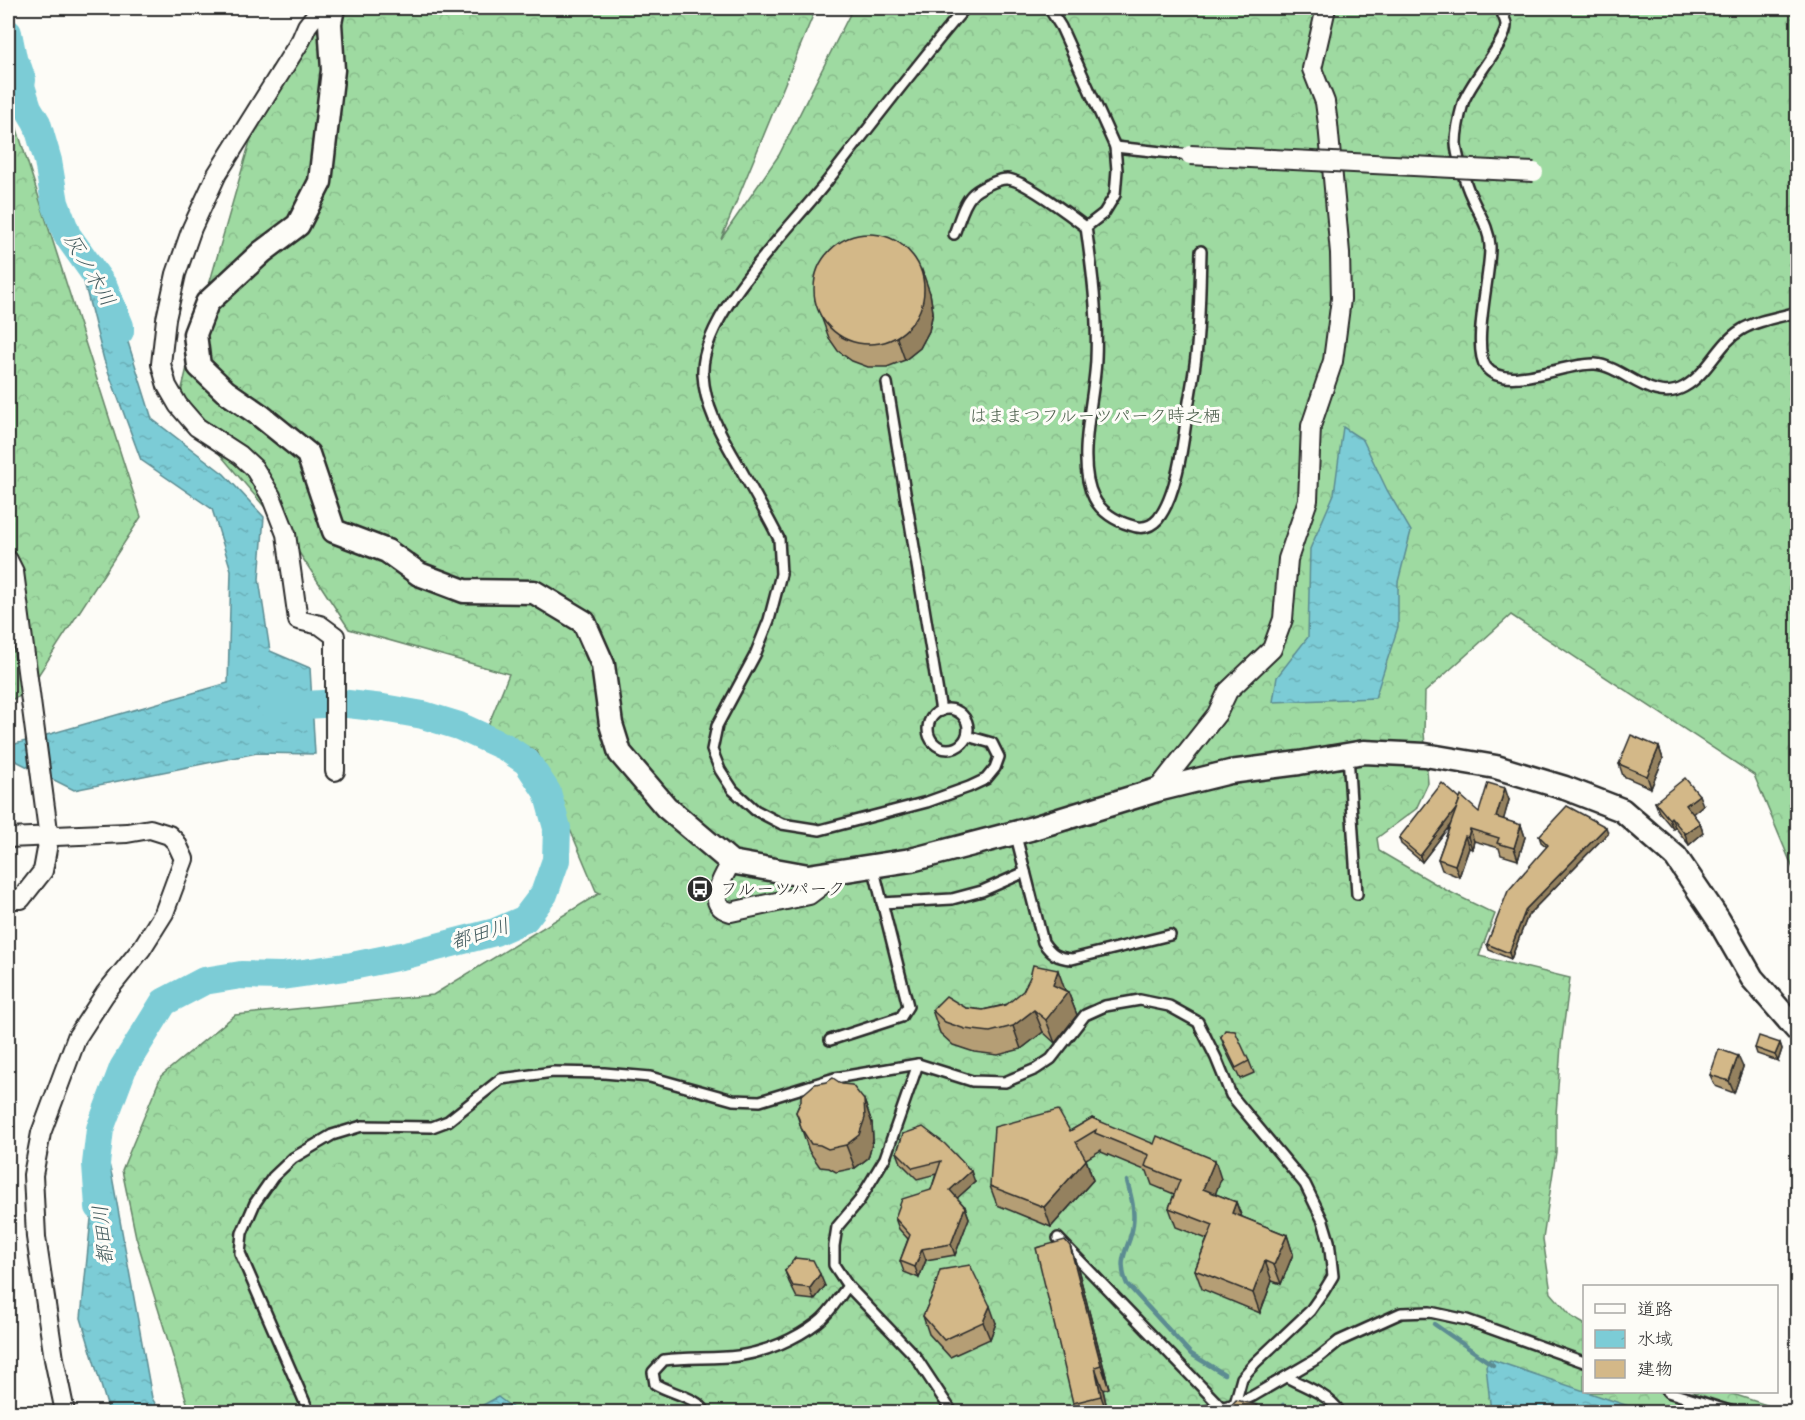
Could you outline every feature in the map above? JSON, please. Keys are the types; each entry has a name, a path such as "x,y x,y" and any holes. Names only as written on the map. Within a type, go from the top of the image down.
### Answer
{"street":[{"path":"321,8 307,26 301,40 217,174 192,228 176,274 166,319 161,364 167,386 178,405 197,427 240,455 254,468 271,496 286,534 298,620 320,625 335,636 335,771"},
{"path":"333,8 330,23 333,70 320,182 298,225 262,252 207,303 195,334 199,366 225,391 261,416 308,454 334,531 387,551 420,574 464,591 534,592 584,622 603,665 611,724 620,753 666,807 731,862 808,876 832,873 911,860 1156,790 1230,772 1364,752 1425,755 1496,767 1565,788 1622,810 1676,857 1718,919 1752,978 1797,1031"},
{"path":"1156,790 1217,714 1228,691 1272,649 1283,619 1288,559 1308,500 1311,426 1333,361 1341,299 1340,253 1328,124 1325,102 1311,69 1326,8"},
{"path":"1190,155 1534,172"},
{"path":"8,560 14,572 48,829 43,871 21,899 8,899"},
{"path":"8,838 48,829 127,833 150,829 169,835 176,842 184,858 164,913 142,948 105,994 77,1037 41,1133 33,1175 36,1237 54,1359 65,1413"},
{"path":"731,862 716,892 718,905 722,910 731,912 808,895 832,873"}],"lane":[{"path":"966,8 935,42 827,182 764,254 725,310 706,348 703,374 707,399 715,422 779,539 781,559 782,574 769,620 755,655 717,726 712,750 720,770 733,790 754,810 782,824 820,830 927,802 986,779 995,768 999,757 992,743 967,736"},
{"path":"1049,8 1115,147 1117,170 1115,195 1104,213 1086,227"},
{"path":"1499,8 1506,26 1504,37 1478,73 1463,102 1456,144 1470,194 1487,227 1490,248 1481,328 1480,352 1485,366 1494,375 1520,378 1594,364 1604,366 1650,389 1670,392 1683,388 1701,373 1741,330 1797,312"},
{"path":"1115,147 1190,155"},
{"path":"954,234 972,195 987,185 1006,179 1021,184 1086,227 1094,286 1096,359 1088,418 1087,470 1094,498 1102,508 1115,519 1139,528 1149,526 1158,518 1175,480 1196,357 1200,314 1201,251"},
{"path":"887,383 941,711"},
{"path":"957,710 965,718 969,729 959,747 951,750 940,748 934,743 928,730 930,721 941,711 957,710"},
{"path":"1348,755 1357,894"},
{"path":"1015,832 1042,942 1058,958 1072,959 1170,935"},
{"path":"830,1040 901,1017 908,1006 873,866"},
{"path":"882,903 952,899 982,891 1025,872"},
{"path":"309,1413 240,1253 242,1233 255,1203 273,1177 293,1158 332,1135 362,1126 432,1127 448,1121 501,1079 553,1072 650,1077 733,1100 760,1101 835,1078 918,1064 972,1081 1005,1082 1051,1059 1085,1015 1105,1006 1140,1000 1169,1006 1198,1022 1231,1095 1305,1184 1323,1221 1332,1256 1333,1276 1324,1292 1310,1311 1242,1378 1235,1404"},
{"path":"918,1064 885,1158 859,1201 837,1227 834,1265 848,1286 915,1356 952,1413"},
{"path":"1058,1238 1221,1407"},
{"path":"705,1413 697,1402 668,1392 655,1384 653,1372 664,1360 737,1356 761,1351 787,1341 820,1321 848,1286"},
{"path":"1203,1413 1235,1404 1318,1358 1339,1341 1401,1313 1430,1311 1467,1320 1583,1362"},
{"path":"1286,1377 1313,1390 1336,1406 1340,1413"},
{"path":"1671,1393 1733,1413"}],"green space":[{"name":"はままつフルーツパーク時之栖","path":"323,8 816,8 721,239 779,155 853,8 1797,8 1797,878 1754,775 1511,615 1425,692 1424,733 1428,783 1416,809 1377,838 1379,851 1446,890 1495,914 1479,956 1570,978 1561,1046 1556,1152 1543,1239 1551,1293 1572,1317 1583,1323 1583,1393 1730,1393 1788,1412 190,1412 136,1237 122,1170 161,1076 235,1015 433,995 600,893 596,891 537,751 487,728 509,674 349,629 285,531 178,405 195,334 271,68"},
{"path":"8,101 141,517 26,694 8,701"}],"water":[{"path":"77,254 118,310 152,419 224,474 264,517 259,579 270,651 310,668 315,754 257,753 74,790 8,757 8,746 228,683 231,570 212,509 141,460 104,360"},
{"path":"1343,427 1363,440 1387,490 1411,531 1398,582 1398,627 1375,698 1273,702 1277,677 1308,637 1310,549 1334,494"},
{"path":"100,1129 112,1176 152,1398 160,1412 109,1412 81,1318"},
{"path":"1490,1359 1583,1391 1583,1393 1590,1393 1646,1412 1491,1412 1486,1366"},
{"path":"498,1397 518,1412 470,1412"}],"building":[{"path":"869,234 890,238 908,250 920,268 924,289 920,310 908,328 890,340 869,344 848,340 830,328 818,310 814,289 818,268 830,250 848,238"},
{"path":"1631,735 1659,747 1647,776 1619,764"},
{"path":"1685,778 1699,795 1686,805 1700,823 1685,834 1655,802"},
{"path":"1442,783 1460,799 1456,809 1420,856 1399,838"},
{"path":"1488,783 1505,788 1496,817 1521,825 1514,848 1497,843 1499,838 1470,829 1468,837 1465,836 1455,865 1438,859 1461,796 1479,812"},
{"path":"1567,806 1606,827 1526,909 1509,953 1487,944 1508,891 1548,845 1539,836"},
{"path":"1033,965 1058,970 1053,985 1068,992 1046,1020 1034,1010 1013,1026 990,1032 965,1029 945,1022 932,1010 946,996 966,1008 983,1010 1006,1005 1023,991"},
{"path":"1225,1030 1235,1031 1249,1061 1236,1068 1221,1037"},
{"path":"1759,1036 1780,1043 1775,1055 1755,1048"},
{"path":"1719,1049 1738,1056 1729,1081 1710,1075"},
{"path":"833,1078 842,1084 852,1085 864,1100 865,1118 859,1135 846,1145 828,1149 811,1144 801,1128 796,1112 801,1096 815,1084 827,1082"},
{"path":"1058,1110 1070,1131 1092,1118 1154,1144 1157,1136 1215,1160 1203,1189 1236,1202 1232,1213 1287,1235 1274,1265 1265,1261 1253,1293 1195,1270 1213,1225 1169,1208 1180,1180 1145,1166 1149,1155 1095,1133 1096,1130 1076,1142 1086,1160 1044,1207 990,1186 994,1127"},
{"path":"923,1127 945,1144 971,1171 950,1190 965,1207 951,1244 922,1249 915,1267 900,1261 910,1235 895,1218 902,1199 931,1190 941,1161 913,1168 897,1152 903,1134"},
{"path":"1065,1240 1070,1246 1101,1365 1095,1367 1101,1396 1073,1403 1036,1248"},
{"path":"795,1258 813,1260 820,1274 810,1288 793,1286 785,1271"},
{"path":"970,1265 990,1306 983,1322 944,1340 923,1316 940,1270"},
{"path":"1236,1400 1257,1405 1259,1413 1224,1413"}],"waterway":[{"name":"灰ノ木川","path":"8,33 14,63 22,80 21,86 28,108 37,123 48,161 55,203 67,235 104,287 120,331"},
{"name":"都田川","path":"99,1207 96,1164 100,1129 123,1068 164,1002 204,981 241,975 282,976 352,966 495,932 525,919 544,894 556,860 557,828 547,792 527,762 505,747 459,726 423,715 383,708 339,703 273,707"},
{"path":"1127,1181 1133,1218 1132,1232 1123,1259 1127,1284 1191,1354 1224,1374"},
{"path":"1434,1324 1493,1365"},
{"path":"1283,1405 1289,1412"}],"place":[{"name":"フルーツパーク","path":"700,889"}]}
